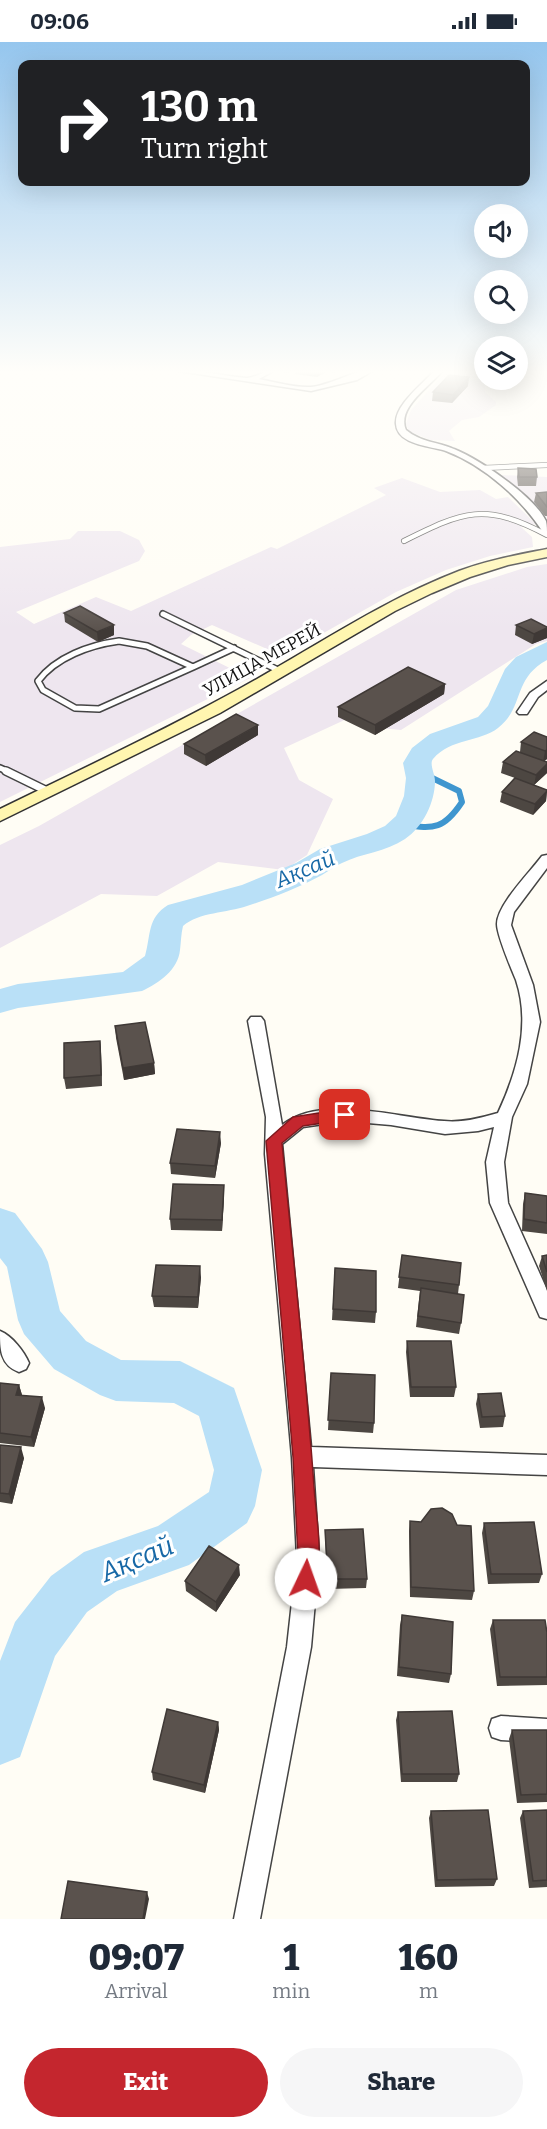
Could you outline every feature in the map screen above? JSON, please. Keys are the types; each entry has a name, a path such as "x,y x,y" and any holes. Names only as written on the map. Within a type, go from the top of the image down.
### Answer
{"main road":[{"name":"УЛИЦА МЕРЕЙ","path":"0,816 187,723 439,584 493,563 547,553"}],"street":[{"path":"465,457 483,468 533,509 544,522 547,533"},
{"path":"523,712 534,695 547,684"},
{"path":"547,859 507,911 504,925 525,985 532,1022 519,1084 504,1117 495,1162 499,1203 547,1311"},
{"path":"247,1919 299,1647 308,1557 302,1457 274,1141 274,1117 256,1021"},
{"path":"274,1141 299,1121 345,1115 391,1119 445,1128 478,1125 504,1117"},
{"path":"0,1340 19,1363"},
{"path":"302,1457 547,1464"},
{"path":"501,1728 547,1731"}],"lane":[{"path":"483,468 547,465"},
{"path":"404,541 453,516 467,512 484,512 522,520 547,533"},
{"path":"163,614 282,672"},
{"path":"193,667 154,647 132,640 116,640 77,652 46,669 38,681 43,690 75,708 99,709 193,667 234,648"},
{"path":"0,768 49,792"}],"shaded area":[{"path":"500,475 547,477 547,518 531,502"},
{"path":"402,478 440,492 480,490 496,499 508,497 536,524 521,527 532,537 533,547 490,556 446,570 396,592 283,656 212,625 191,635 181,644 250,678 0,802 0,547 70,539 78,531 120,531 139,540 145,551 139,561 16,612 34,624 96,597 131,611 271,547 277,549 386,495 374,488"},
{"path":"547,564 547,641 536,644 401,730 370,727 351,717 284,748 299,780 333,799 307,855 284,870 218,862 157,896 101,894 0,948 0,845 39,826 456,590 527,567"}],"building":[{"path":"518,468 536,469 537,477 519,477"},
{"path":"547,492 547,507 536,493"},
{"path":"80,606 114,625 97,632 64,613"},
{"path":"531,619 547,628 534,634 516,625"},
{"path":"408,667 445,684 375,725 338,707"},
{"path":"236,714 258,725 205,755 184,744"},
{"path":"534,732 547,737 547,750 521,742"},
{"path":"516,751 547,762 547,764 536,775 503,762"},
{"path":"515,778 547,791 535,804 502,792"},
{"path":"145,1022 154,1063 123,1068 115,1026"},
{"path":"100,1041 101,1075 64,1078 64,1043"},
{"path":"177,1129 220,1132 215,1166 170,1163"},
{"path":"173,1184 224,1185 222,1220 170,1219"},
{"path":"525,1193 547,1196 547,1223 524,1219"},
{"path":"402,1255 461,1263 459,1285 399,1277"},
{"path":"547,1255 547,1272 542,1256"},
{"path":"156,1265 200,1266 198,1297 152,1296"},
{"path":"335,1268 376,1271 376,1312 333,1309"},
{"path":"421,1288 464,1295 461,1323 418,1316"},
{"path":"407,1341 451,1341 456,1387 411,1387"},
{"path":"331,1373 375,1375 374,1423 328,1420"},
{"path":"0,1383 19,1385 16,1395 42,1397 31,1437 0,1433"},
{"path":"501,1393 505,1416 482,1417 478,1394"},
{"path":"0,1445 21,1447 9,1494 0,1493"},
{"path":"442,1508 452,1514 457,1525 471,1526 474,1591 411,1587 410,1521 421,1522 431,1509"},
{"path":"534,1522 542,1574 491,1574 484,1523"},
{"path":"363,1529 367,1579 328,1579 325,1530"},
{"path":"209,1546 239,1565 216,1602 185,1581"},
{"path":"402,1615 453,1622 451,1674 399,1667"},
{"path":"493,1620 545,1620 547,1677 500,1677"},
{"path":"167,1709 218,1722 204,1785 152,1772"},
{"path":"452,1711 459,1774 402,1774 398,1712"},
{"path":"512,1730 547,1730 547,1794 521,1795"},
{"path":"488,1810 497,1879 437,1880 431,1811"},
{"path":"547,1810 547,1880 533,1881 523,1811"},
{"path":"68,1881 147,1892 143,1919 61,1919"}],"waterway":[{"name":"Ақсай","path":"0,1001 18,996 130,983 154,968 161,959 167,924 179,912 222,903 254,892 307,870 331,856 378,841 395,832 408,820 419,796 421,778 417,763 422,754 440,740 488,723 501,708 514,674 525,662 547,650"},
{"path":"404,825 424,827 438,825 450,818 462,802 459,791 422,773"},
{"name":"Ақсай","path":"0,1225 27,1262 40,1320 70,1355 116,1380 180,1382 218,1403 238,1470 230,1506 171,1547 102,1570 69,1594 34,1641 0,1737"}],"route":[{"path":"306,1579 308,1557 302,1457 274,1141 299,1121 345,1115"}]}
